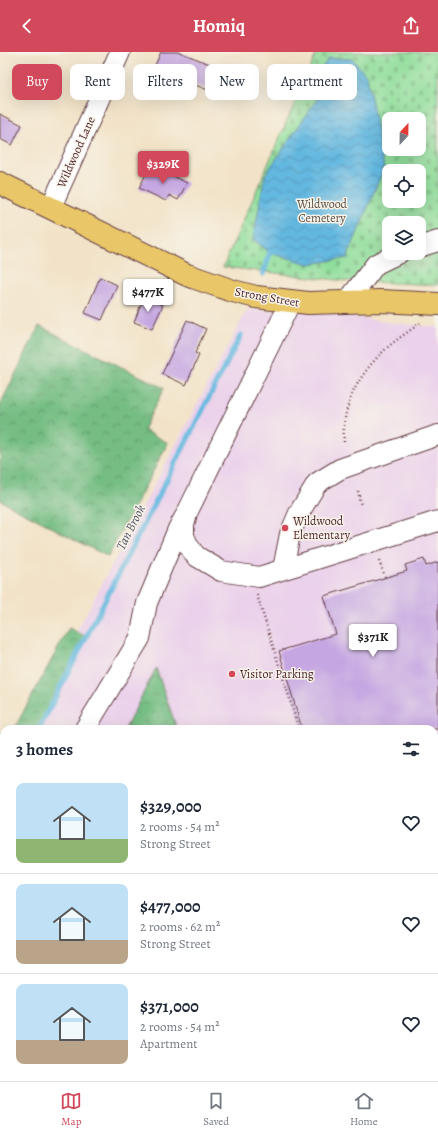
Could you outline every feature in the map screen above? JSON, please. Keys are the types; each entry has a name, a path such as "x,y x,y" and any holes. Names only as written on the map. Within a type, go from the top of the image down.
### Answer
{"main road":[{"name":"Strong Street","path":"0,183 167,265 210,284 256,297 321,303 397,301 438,304"}],"street":[{"name":"Wildwood Lane","path":"51,207 120,52"},
{"path":"426,245 438,241"},
{"path":"347,302 376,264 384,260"},
{"path":"87,725 140,638 147,603 178,529 291,301"},
{"path":"284,569 290,534 299,513 317,483 340,468 438,435"},
{"path":"187,513 184,524 184,536 188,547 196,556 221,571 259,577 438,521"}],"path":[{"path":"344,442 343,429 346,407 355,387 369,366 388,346 422,322"},
{"path":"358,490 361,506"},
{"path":"379,561 385,577"},
{"path":"257,594 298,725"}],"shaded area":[{"name":"Wildwood Elementary","path":"247,310 318,311 393,323 438,327 438,725 27,725"}],"green space":[{"name":"Wildwood Cemetery","path":"317,52 438,52 438,285 345,281 223,267 296,100 357,100 357,64 312,64"},
{"path":"39,326 164,388 143,430 168,443 108,557 0,500 0,405"},
{"path":"69,628 85,636 40,725 16,725"},
{"path":"156,668 176,725 127,725"}],"water":[{"path":"329,58 352,59 356,64 325,64"},
{"path":"357,65 367,76 383,164 382,164 382,173 347,258 309,264 270,253 253,239 265,175 317,100 357,100"}],"building":[{"path":"161,52 179,52 209,64 205,64 205,89 197,86 197,64 156,64"},
{"path":"0,114 22,125 12,145 0,139"},
{"path":"149,168 161,174 163,171 187,183 178,200 169,195 166,201 139,188"},
{"path":"100,277 117,285 102,320 85,313"},
{"path":"144,297 163,305 152,329 134,322"},
{"path":"187,320 206,329 195,353 199,355 186,385 162,374"},
{"path":"424,559 426,566 438,562 438,725 301,725 279,651 336,634 324,596 407,571 405,565"}],"waterway":[{"name":"Tan Brook","path":"263,274 270,253"},
{"name":"Tan Brook","path":"41,725 241,335"}],"place":[{"name":"Wildwood Elementary","path":"285,528"},
{"name":"Visitor Parking","path":"232,674"}]}
